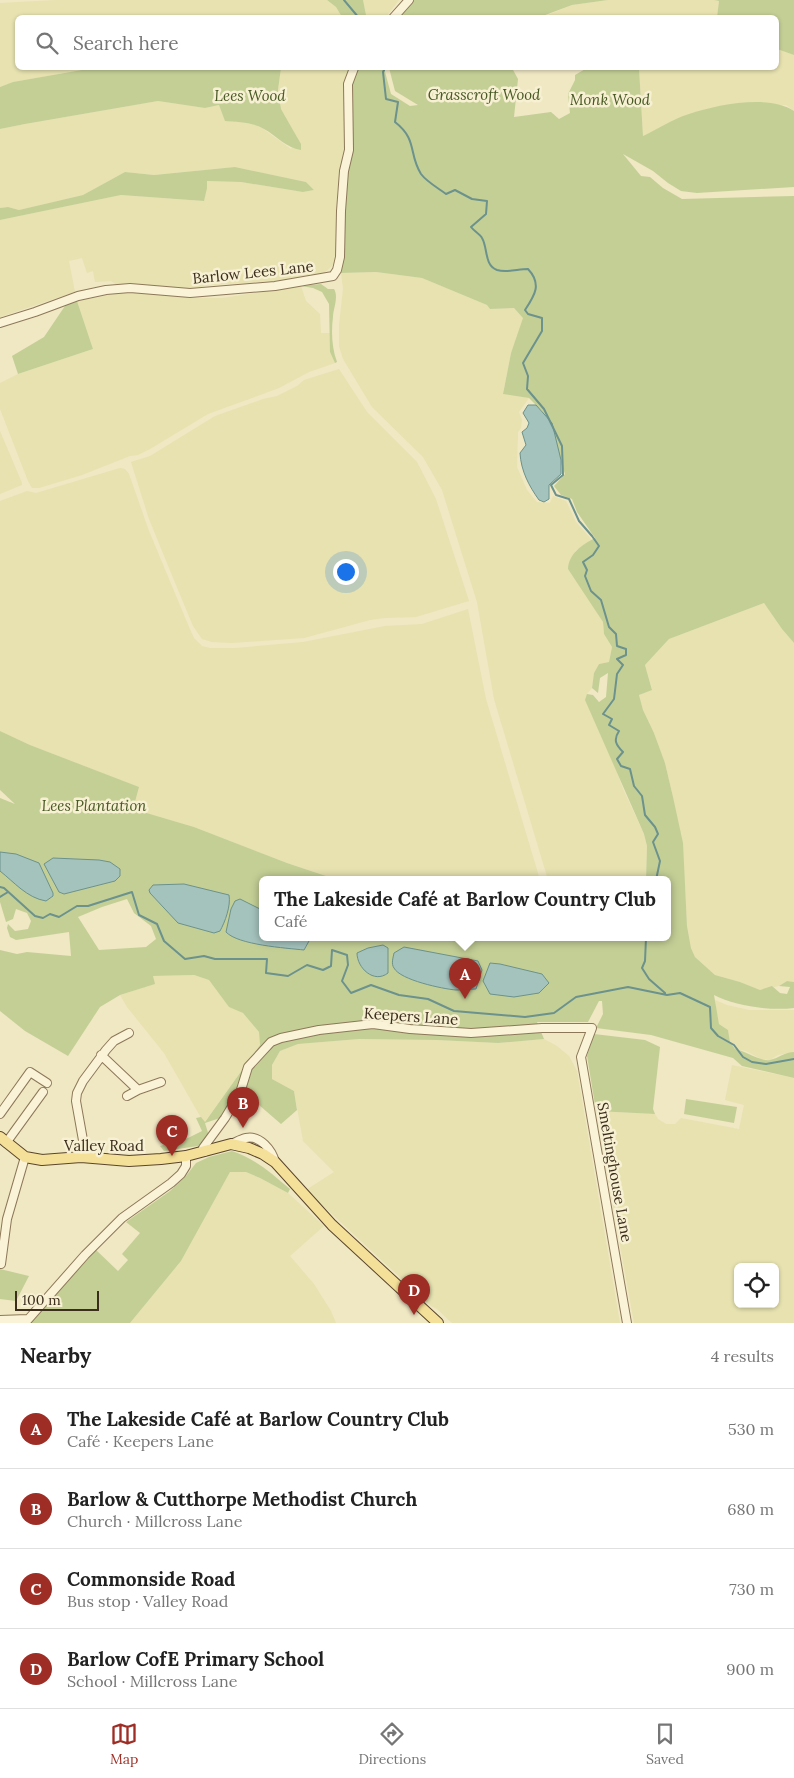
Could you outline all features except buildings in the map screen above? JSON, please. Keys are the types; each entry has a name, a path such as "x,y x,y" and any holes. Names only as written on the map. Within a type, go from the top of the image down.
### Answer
{"main road":[{"path":"3,1140 25,1157"},
{"name":"Valley Road","path":"25,1157 42,1160 86,1157 129,1160 161,1159 186,1156 231,1144 249,1148 275,1162 332,1225 438,1323"}],"street":[{"path":"396,15 409,0"},
{"name":"Barlow Lees Lane","path":"0,322 35,312 78,296 106,290 130,288 190,293 275,286 333,276 337,270 340,257 344,171 349,150 348,84 353,70"},
{"name":"Keepers Lane","path":"204,1152 203,1148 225,1118 240,1093 248,1067 271,1042 281,1038 319,1030 373,1024 410,1029 471,1033 542,1028 592,1028"},
{"name":"Smeltinghouse Lane","path":"592,1028 581,1058 627,1323"},
{"path":"86,1157 76,1101 77,1093 101,1055 114,1041 129,1033"},
{"path":"101,1055 138,1090"},
{"path":"0,1114 30,1072 47,1083"},
{"path":"127,1096 161,1082"},
{"path":"3,1140 43,1092"},
{"path":"0,1320 26,1321 85,1255 122,1218 181,1174 186,1166 186,1156"},
{"path":"1,1264 6,1219 25,1157"}],"shaded area":[{"path":"56,0 327,0 336,7 341,15 15,15 15,70 82,70 14,82 0,87 0,3"},
{"path":"363,0 399,0 388,15 366,15"},
{"path":"608,0 719,1 717,15 547,15 572,5"},
{"path":"779,50 794,55 794,111 786,105 687,115 643,136 639,70 779,70"},
{"path":"281,70 348,70 345,84 344,156 337,193 335,261 324,273 274,281 212,285 190,289 129,283 117,285 111,281 95,282 93,271 87,273 82,258 69,261 75,292 0,317 0,220 121,195 203,201 206,181 241,182 303,192 314,190 306,182 235,167 154,175 125,172 83,195 19,210 8,207 0,208 0,129 158,101 205,108 219,105 240,122 251,123 262,128 291,149 297,137 281,109 278,90"},
{"path":"376,272 422,278 487,305 490,309 514,308 524,318 511,353 503,393 529,398 519,412 522,420 521,428 518,432 517,467 527,490 537,502 550,503 553,496 566,501 576,522 592,540 575,551 589,599 603,622 604,634 612,647 609,662 599,664 594,673 592,688 587,694 624,791 644,834 647,846 646,876 547,876 494,699 477,602 442,490 423,457 372,407 343,359 339,346 343,289 341,273"},
{"path":"301,286 306,301 320,314 321,333 330,333 330,352 335,363 309,372 279,388 208,414 138,455 130,456 82,475 39,488 32,488 0,409 0,383 18,374 93,349 77,301 131,291 193,298 222,298"},
{"path":"339,369 367,412 417,462 436,499 469,601 416,617 370,620 304,638 232,643 212,642 202,639 193,626 149,519 131,462 150,456 215,416 277,396 297,386 304,380"},
{"path":"0,431 22,485 0,494"},
{"path":"120,468 125,469 129,474 149,531 189,627 194,638 202,646 210,648 235,648 303,642 385,626 422,624 468,609 486,699 539,876 326,876 194,827 133,809 138,787 30,745 0,731 0,501 27,491 36,493"},
{"path":"764,603 794,643 794,982 787,981 779,986 760,990 715,975 695,957 691,948 672,793 665,763 643,710 639,695 652,689 645,665 669,639"},
{"path":"194,975 209,980 229,1006 243,1013 259,1032 260,1045 204,1123 164,1053 127,1007 120,995 154,984 153,976"},
{"path":"715,1000 749,1010 794,1010 794,1052 778,1055 770,1060 761,1059 746,1051 735,1049 730,1042 728,1030 719,1024"},
{"path":"359,1039 498,1043 544,1039 557,1046 569,1056 577,1071 620,1323 452,1323 431,1306 306,1190 334,1172 303,1141 294,1091 272,1079 272,1065 280,1051 298,1044"},
{"path":"732,1065 794,1078 794,1323 634,1323 596,1111 655,1114 658,1119 666,1124 675,1124 681,1118 739,1129 744,1105 725,1100"},
{"path":"230,1172 246,1172 288,1193 324,1226 290,1256 314,1284 331,1311 336,1323 130,1323 181,1261"}],"green space":[{"path":"327,0 363,0 366,15 341,15 336,7"},
{"path":"412,0 608,0 572,5 545,15 400,15"},
{"path":"714,0 794,0 794,55 779,50 779,15 717,15 719,1"},
{"name":"Lees Wood","path":"82,70 281,70 278,90 281,109 301,144 301,150 286,144 255,125 225,121 219,105 205,108 158,101 0,129 0,87 13,82"},
{"path":"355,70 385,70 391,94 410,106 418,105 395,91 390,70 513,70 518,79 514,117 551,112 559,119 570,113 568,94 575,80 575,75 584,70 639,70 643,136 683,116 728,105 757,102 771,103 794,111 794,187 697,193 681,191 653,171 623,154 641,176 650,177 663,188 682,199 794,196 794,643 764,603 669,639 645,665 652,690 639,695 643,710 665,763 683,843 687,926 691,948 695,957 715,975 760,990 772,986 780,993 787,994 790,987 779,986 787,981 794,982 794,1008 753,1007 714,995 719,1024 728,1030 730,1042 735,1049 758,1058 770,1060 794,1052 794,1078 742,1066 733,1058 651,1035 596,1028 603,1014 602,1001 599,1001 588,1022 537,1022 544,1039 498,1043 359,1039 298,1044 280,1051 272,1065 272,1079 294,1091 297,1110 281,1124 259,1105 205,1123 209,1136 198,1146 164,1151 160,1146 188,1138 202,1131 196,1118 201,1117 205,1122 260,1045 259,1032 243,1013 229,1007 209,980 194,975 153,976 155,984 120,995 100,1007 68,1056 25,1031 0,1011 0,950 17,954 27,952 71,956 69,932 16,940 10,937 7,928 8,924 15,931 28,929 31,921 27,913 16,909 13,919 6,922 0,902 0,798 15,804 0,790 0,731 30,745 139,787 133,809 194,827 326,876 259,876 259,941 671,941 671,876 646,876 647,846 644,834 585,700 587,694 593,695 599,702 606,697 608,673 600,678 598,693 592,688 594,673 599,664 609,662 612,647 604,634 603,622 568,569 574,554 595,538 577,512 572,499 561,495 554,486 565,474 542,411 529,398 503,394 511,353 523,318 514,308 490,309 487,305 422,278 376,272 341,273 347,173 353,140 350,117 351,84","holes":["127,899 134,913 151,926 156,939 146,947 99,950 78,917"]},
{"path":"235,167 306,182 314,190 303,192 241,182 207,181 204,201 121,195 0,220 0,208 8,207 19,210 83,195 125,172 154,175"},
{"path":"321,284 328,289 334,289 335,292 336,299 332,329 333,346 337,362 335,363 330,352 329,304 322,292 301,286"},
{"path":"77,301 93,349 18,374 12,356 44,337 67,303"},
{"path":"594,1034 645,1040 660,1047 653,1109 655,1114 596,1111 587,1056"},
{"path":"686,1099 737,1107 734,1123 684,1114"},
{"path":"232,1151 249,1158 270,1172 290,1189 288,1193 246,1172 230,1172 181,1261 130,1323 30,1323 96,1250 118,1271 128,1260 122,1254 140,1233 126,1222 170,1191 186,1176 196,1163 209,1157"},
{"path":"0,1269 29,1276 16,1301 0,1299"}],"water":[{"path":"528,405 536,405 552,423 561,460 561,474 549,485 549,499 544,502 539,500 529,484 521,460 520,453 526,445 522,432 529,423 523,413"},
{"path":"0,852 16,854 39,863 53,896 46,901 39,899 16,885 0,871"},
{"path":"53,858 110,862 120,869 120,876 115,881 64,894 59,892 44,864"},
{"path":"184,884 229,895 227,914 220,931 214,933 178,923 149,890 153,885"},
{"path":"240,899 259,908 259,941 309,941 304,950 251,943 226,932 231,909 235,901"},
{"path":"383,945 388,948 388,973 377,977 363,969 357,953 368,948"},
{"path":"404,947 478,961 482,970 476,989 456,990 442,988 404,976 394,968 392,963 394,953"},
{"path":"490,963 542,974 549,983 539,993 514,997 490,994 483,981"}],"waterway":[{"path":"344,0 356,15"},
{"path":"384,70 386,99 398,102 395,122 407,135 421,174 446,194 455,190 472,199 487,201 486,214 471,227 482,238 490,264 493,268 501,271 528,269 535,280 536,290 525,310 528,314 542,318 542,331 523,363 528,376 527,389 544,409 562,446 563,475 551,485 556,495 569,499 579,521 599,546 593,555 583,562 587,570 585,576 591,591 601,600 609,627 616,634 617,646 626,649 626,655 617,659 623,665 617,674 614,699 603,714 612,719 609,725 619,731 616,742 623,752 617,759 621,766 630,769 634,786 642,796 645,815 658,834 653,842 660,861 657,876"},
{"path":"0,887 4,888 35,916 43,918 50,914 59,917 77,906 88,906 132,892 139,915 157,924 164,941 185,959 204,956 215,959 267,959 266,973 288,976 307,965 323,970 331,966 332,950 347,955 348,965 342,981 351,993 371,985 399,995 428,999 454,1011 525,1017 554,1013 576,997 628,987 667,995 680,993 710,1007 711,1028 718,1036 734,1045 743,1057 752,1062 766,1064 794,1059"},
{"path":"0,897 8,892"},
{"path":"646,941 645,961 642,968 649,979 665,993"}],"place":[{"name":"The Lakeside Café at Barlow Country Club","path":"465,999"},
{"name":"Barlow & Cutthorpe Methodist Church","path":"243,1128"},
{"name":"Commonside Road","path":"172,1156"},
{"name":"Barlow CofE Primary School","path":"414,1315"}],"park label":[{"name":"Grasscroft Wood","path":"484,94"},
{"name":"Monk Wood","path":"610,99"},
{"name":"Lees Plantation","path":"94,805"}]}
